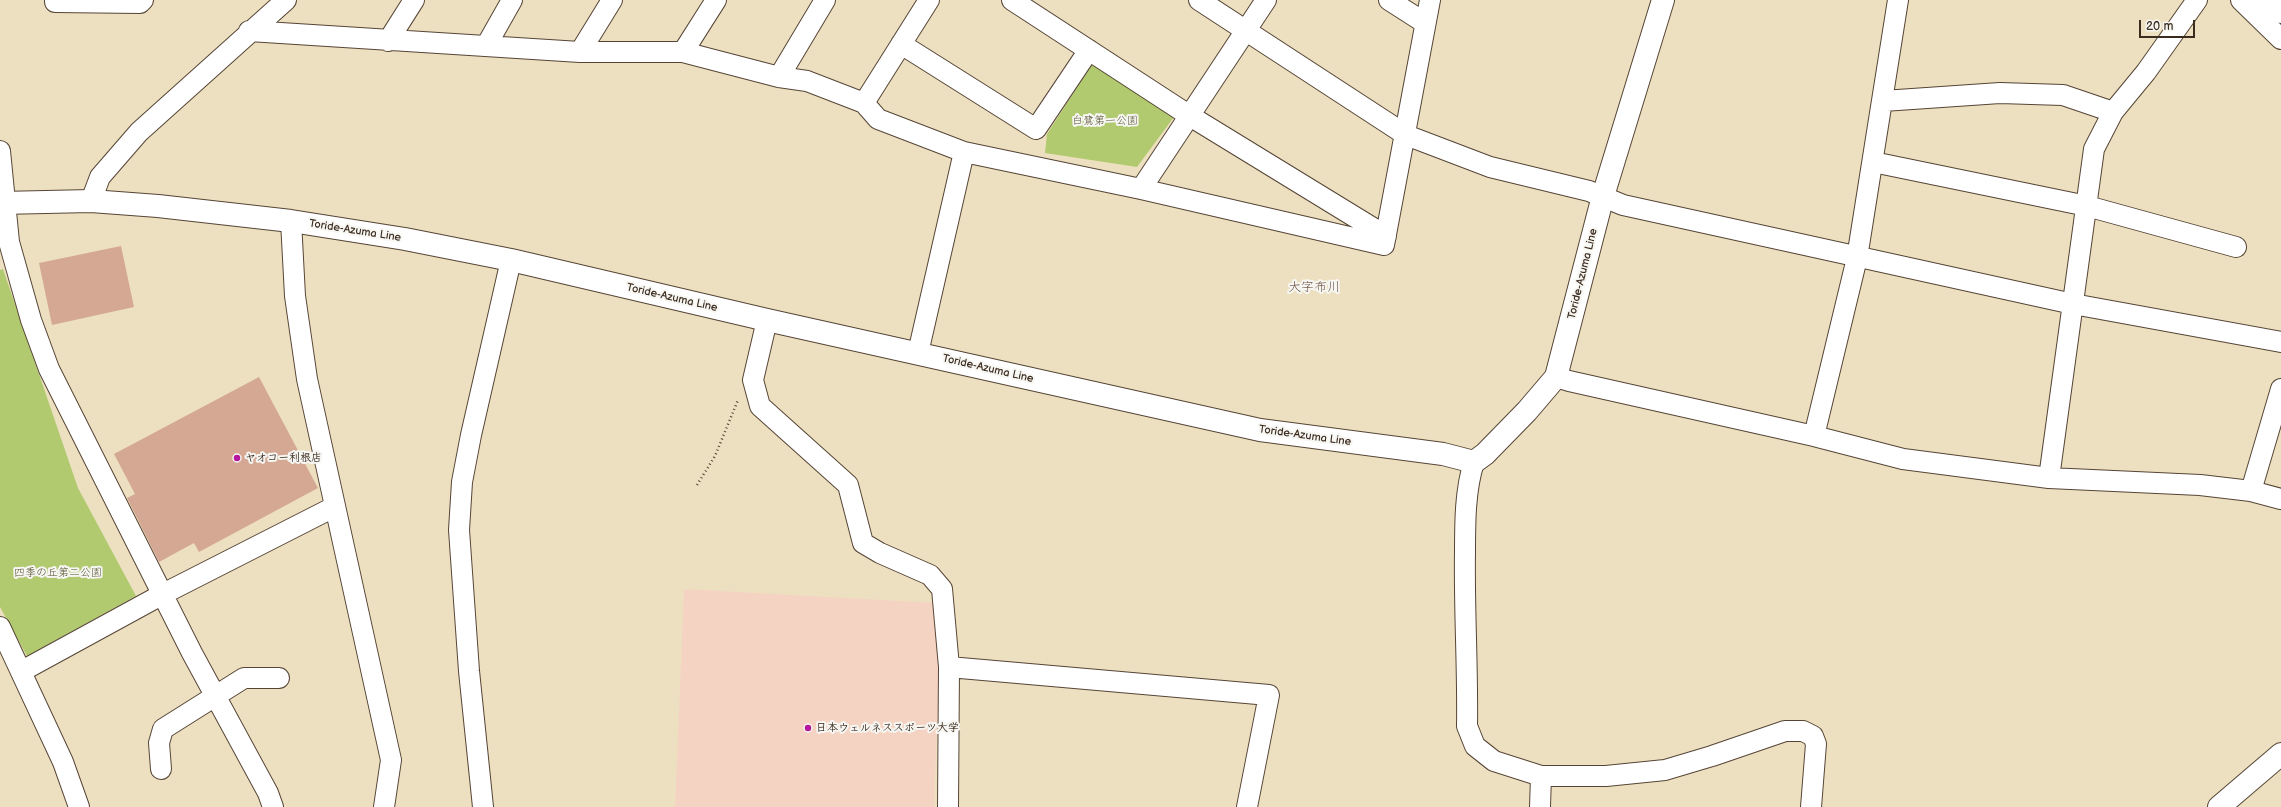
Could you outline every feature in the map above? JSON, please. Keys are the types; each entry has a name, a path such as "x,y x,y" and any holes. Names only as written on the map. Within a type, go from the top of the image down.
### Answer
{"main road":[{"name":"Toride-Azuma Line","path":"2,203 91,201 158,206 291,221 405,239 511,260 767,320 1260,430 1443,454 1474,462 1485,454 1527,411 1556,376 1602,196 1663,0"},
{"path":"2265,0 2281,12"},
{"path":"2225,805 2281,754"}],"street":[{"path":"55,0 55,2 140,3 143,0"},
{"path":"91,201 100,177 139,132 249,31 286,0"},
{"path":"388,41 414,0"},
{"path":"486,46 512,0"},
{"path":"580,52 612,0"},
{"path":"684,52 716,0"},
{"path":"779,77 826,0"},
{"path":"864,103 929,0"},
{"path":"1012,0 1190,116 1386,236"},
{"path":"1199,0 1406,135 1490,167 1602,196 1623,205 1857,258 2073,304 2281,342"},
{"path":"1142,189 1266,0"},
{"path":"1389,0 1425,23"},
{"path":"249,31 580,52 684,52 779,77 807,81 864,103 878,119 964,152 1142,189 1384,246 1406,135 1430,0"},
{"path":"1814,436 1857,258 1898,0"},
{"path":"2049,478 2094,148 2113,112 2146,72 2197,0"},
{"path":"2241,0 2281,39"},
{"path":"901,44 1036,129 1089,50"},
{"path":"1883,101 2000,93 2063,95 2113,112"},
{"path":"0,151 2,203 9,242 31,320 49,369 215,695 268,793 273,807"},
{"path":"918,353 964,152"},
{"path":"1873,162 2086,206 2236,247"},
{"path":"291,221 295,296 307,379 334,507 375,680 391,760 384,807"},
{"path":"483,807 469,672 458,530 462,482 471,435 511,260"},
{"path":"767,320 753,380 760,406 848,485 863,543 880,553 930,575 942,589 949,667 948,807"},
{"path":"1556,376 1569,381 1814,436 1903,459 2049,478 2200,485 2251,492 2281,499"},
{"path":"2251,492 2281,389"},
{"path":"1474,462 1471,472 1465,527 1467,726 1475,746 1494,761 1541,776 1606,776 1665,770 1712,756 1785,731 1803,731 1813,736 1816,744 1811,807"},
{"path":"22,671 163,594 334,507"},
{"path":"0,627 22,671 63,762 79,807"},
{"path":"949,667 1269,695 1247,807"},
{"path":"161,769 159,743 163,729 244,678 279,678"},
{"path":"1540,807 1541,776"}],"path":[{"path":"697,485 715,456 738,398"}],"shaded area":[{"name":"日本ウェルネススポーツ大学","path":"684,589 937,603 940,649 934,807 675,807"}],"green space":[{"name":"白鷺第一公園","path":"1092,64 1174,117 1137,167 1045,153 1047,134"},
{"name":"四季の丘第二公園","path":"3,269 78,488 136,596 27,656 0,607 0,270"}],"building":[{"path":"121,246 134,307 52,325 39,263"},
{"path":"259,377 318,488 199,552 194,543 159,562 127,498 135,494 114,454"}],"place":[{"name":"ヤオコー利根店","path":"237,458"},
{"name":"日本ウェルネススポーツ大学","path":"808,728"}],"district":[{"name":"大字布川","path":"1314,288"}]}
